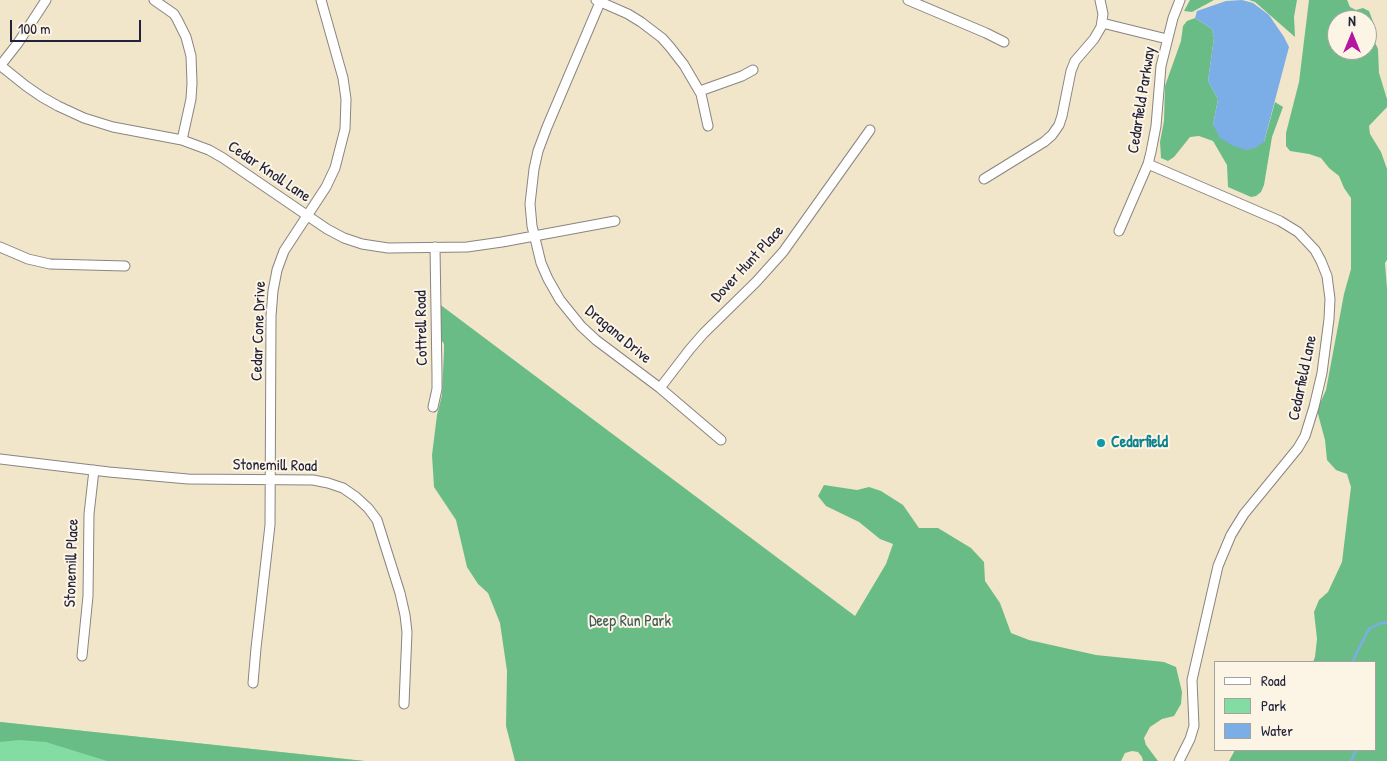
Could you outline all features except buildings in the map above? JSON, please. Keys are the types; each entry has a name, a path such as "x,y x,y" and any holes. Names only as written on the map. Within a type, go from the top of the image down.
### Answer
{"street":[{"path":"0,66 18,43 46,0"},
{"path":"154,0 174,14 186,37 191,56 191,99 182,140"},
{"name":"Cedar Cone Drive","path":"253,683 270,525 271,316 273,291 277,270 284,251 326,187 335,168 346,122 346,99 343,78 321,0"},
{"path":"908,0 1004,42"},
{"path":"984,179 1044,142 1059,125 1070,71 1097,33 1102,22 1103,14 1100,0"},
{"name":"Cedarfield Parkway","path":"1119,232 1148,164 1156,126 1161,66 1173,18 1180,0"},
{"path":"599,1 635,18 662,38 684,65 700,91 708,126"},
{"name":"Dragana Drive","path":"599,1 547,127 538,151 534,169 530,204 534,236 541,263 567,311 581,326 596,340 660,388 721,440"},
{"path":"1102,22 1167,39"},
{"name":"Cedar Knoll Lane","path":"0,66 42,97 84,118 113,127 192,142 224,158 327,229 344,238 362,244 388,248 466,247 615,221"},
{"path":"700,91 742,76 753,70"},
{"name":"Dover Hunt Place","path":"660,388 704,333 784,252 870,130"},
{"name":"Cedarfield Lane","path":"1148,164 1290,226 1305,238 1321,261 1327,276 1330,293 1329,319 1322,373 1310,425 1298,448 1244,514 1231,535 1218,566 1192,680 1194,726 1179,761"},
{"path":"0,247 50,264 125,266"},
{"name":"Cottrell Road","path":"432,407 437,389 438,375 435,247"},
{"name":"Stonemill Road","path":"0,460 188,479 313,480 328,482 343,488 368,508 377,520 400,593 406,615 407,650 404,704"},
{"name":"Stonemill Place","path":"82,656 88,596 89,514 94,470"}],"green space":[{"path":"1190,0 1214,0 1192,12 1184,11"},
{"path":"1249,0 1297,0 1294,17 1295,37 1255,2"},
{"path":"1309,0 1347,0 1350,7 1356,10 1327,10 1327,60 1377,60 1377,47 1379,73 1387,99 1387,107 1369,126 1370,134 1381,152 1387,169 1387,260 1385,263 1387,288 1387,761 1229,761 1234,751 1377,751 1377,661 1313,661 1317,639 1314,612 1319,600 1328,592 1342,562 1351,487 1347,474 1336,470 1327,460 1318,408 1326,390 1344,294 1351,269 1351,198 1339,176 1321,158 1290,151 1286,146 1286,133 1299,82"},
{"path":"1195,18 1212,29 1214,38 1208,81 1218,99 1213,125 1264,142 1275,102 1283,107 1272,137 1264,185 1261,192 1256,196 1251,197 1228,187 1227,165 1213,141 1199,136 1190,137 1174,157 1168,161 1161,158 1160,142 1164,121 1165,86 1181,41 1183,26 1187,21"},
{"name":"Deep Run Park","path":"438,303 855,616 886,564 893,544 880,539 859,522 826,506 818,496 824,485 857,490 869,487 881,491 903,505 919,528 938,528 971,548 984,562 985,581 1000,603 1011,633 1029,640 1096,655 1164,662 1176,667 1182,692 1181,704 1174,716 1162,719 1150,727 1144,738 1146,745 1158,761 1143,761 1138,752 1132,751 1125,753 1121,761 515,761 506,726 507,671 500,623 488,593 478,584 467,567 456,520 434,487 432,455 437,415 442,395 444,350 444,344 440,338"},
{"path":"0,722 365,761 0,761"},
{"path":"0,722 364,761 107,761 46,742 19,740 0,742"}],"water":[{"path":"1242,0 1253,3 1269,15 1289,47 1264,142 1255,148 1247,150 1234,146 1220,138 1213,125 1218,99 1208,81 1214,38 1212,29 1195,18 1197,11 1226,1"}],"waterway":[{"path":"1353,661 1369,629 1381,623 1387,623"},
{"path":"1351,761 1356,751"}],"place":[{"name":"Cedarfield","path":"1101,443"}]}
